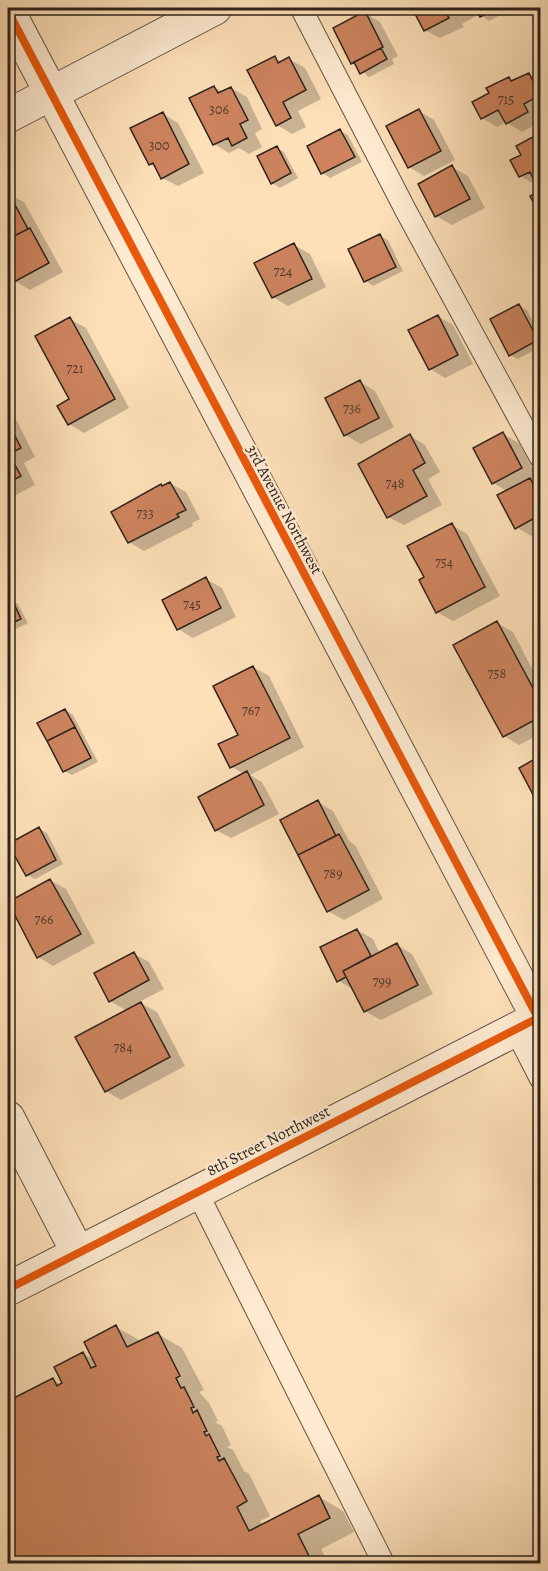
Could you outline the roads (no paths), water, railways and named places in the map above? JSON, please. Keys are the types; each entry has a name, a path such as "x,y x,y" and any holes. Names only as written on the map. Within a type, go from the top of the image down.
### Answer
{"street":[{"path":"8,116 215,8"},
{"name":"3rd Avenue Northwest","path":"8,11 531,1021"},
{"name":"8th Street Northwest","path":"8,1289 531,1021"},
{"path":"8,1118 78,1253"}],"lane":[{"path":"301,8 406,211 540,457"},
{"path":"531,1021 540,1078"},
{"path":"196,1192 384,1563"}]}
